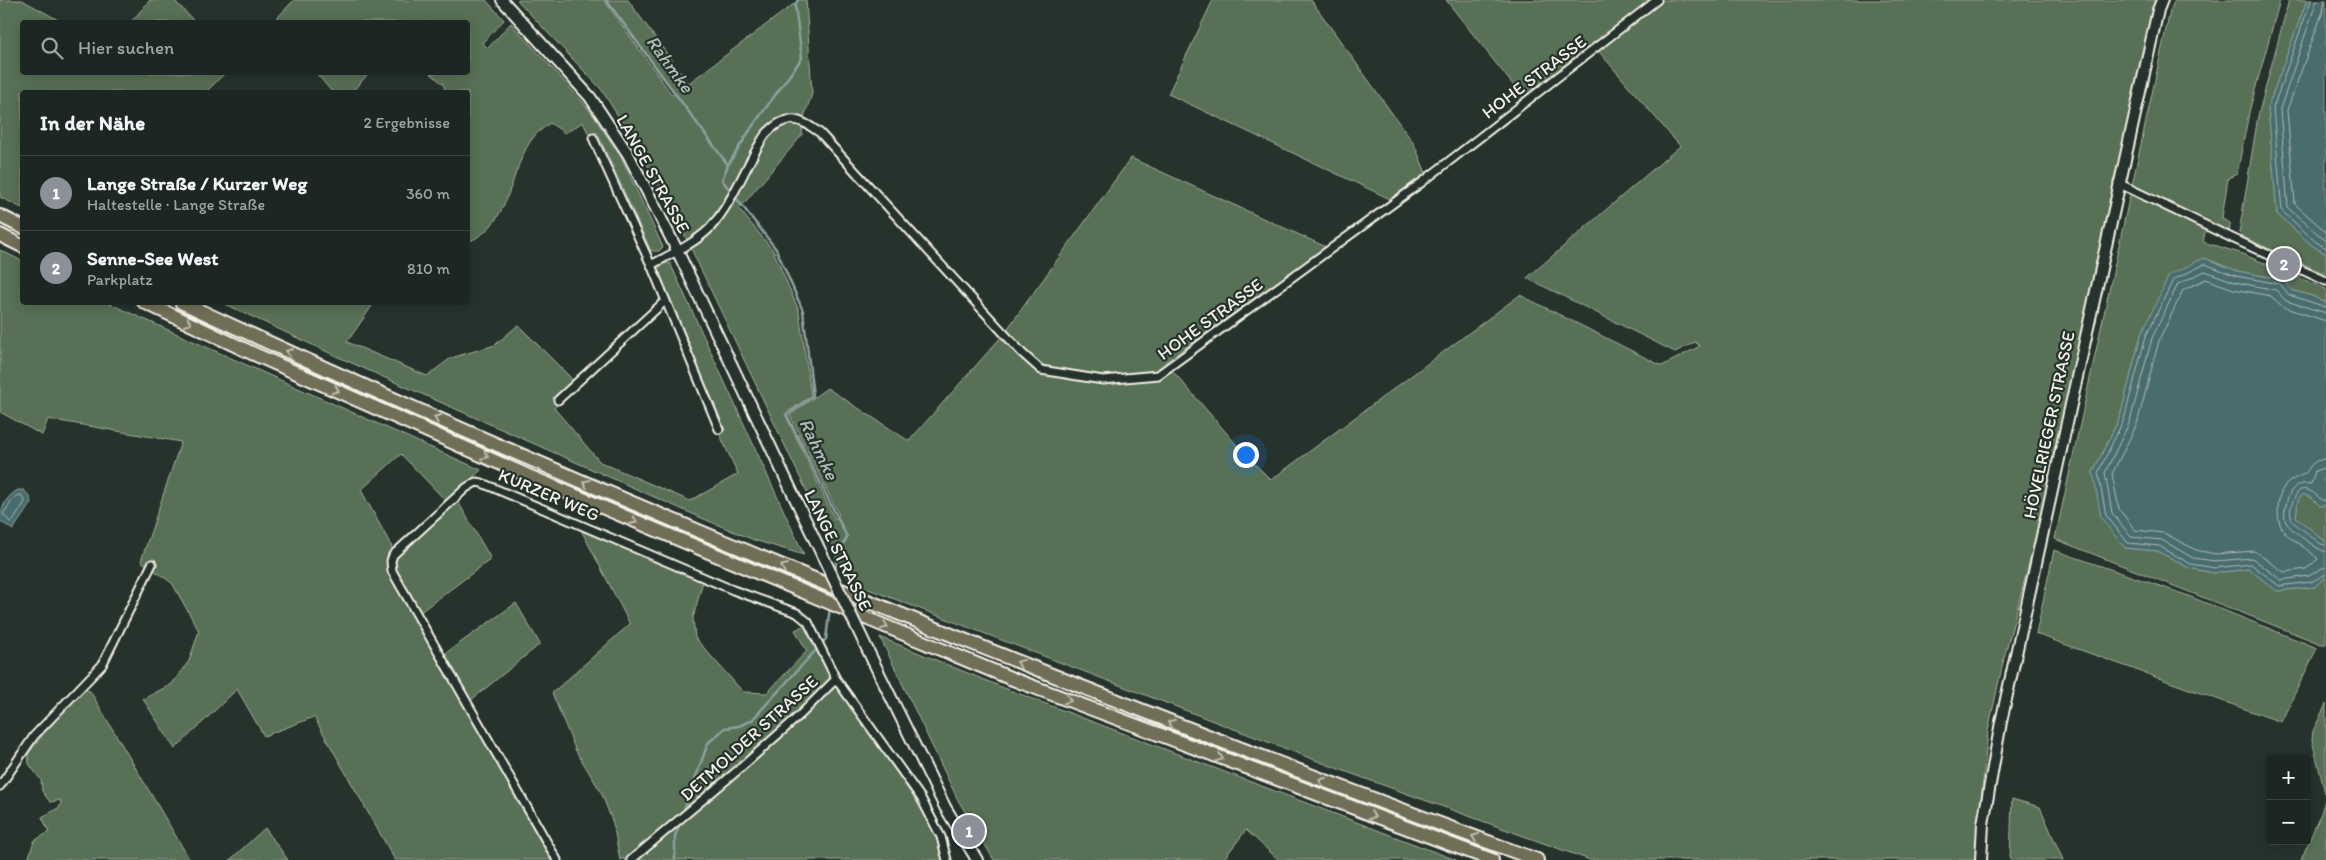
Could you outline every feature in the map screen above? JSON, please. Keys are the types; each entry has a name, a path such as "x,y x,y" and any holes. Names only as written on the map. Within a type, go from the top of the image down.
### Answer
{"highway":[{"path":"0,216 20,226"},
{"path":"0,235 20,245"},
{"path":"150,305 254,354 515,470 825,601 1038,688 1492,860"},
{"path":"188,305 540,464 845,593 1299,772 1537,860"}],"street":[{"name":"LANGE STRASSE","path":"502,0 590,98 628,154 678,250 873,661 945,807 976,860"},
{"name":"HOHE STRASSE","path":"678,250 698,238 710,227 728,200 759,144 772,127 786,120 805,121 820,133 1022,353 1041,370 1103,380 1158,375 1421,183 1657,0"},
{"name":"HÖVELRIEGER STRASSE","path":"1981,860 1985,809 2001,722 2118,183 2158,10 2162,0"},
{"name":"LANGE STRASSE","path":"593,138 651,265 664,301 719,428"},
{"path":"2118,183 2326,281"},
{"name":"LANGE STRASSE","path":"651,265 678,250"},
{"path":"558,400 664,301"},
{"name":"KURZER WEG","path":"557,860 392,571 391,562 393,555 466,488 476,482 482,483 733,590 797,613 808,622 818,638 836,679"},
{"path":"0,786 34,736 102,665 152,564"},
{"name":"DETMOLDER STRASSE","path":"631,860 705,799 800,715 836,679 907,775 921,798 941,837 946,860"}],"green space":[{"path":"0,0 22,0 58,20 20,20 20,75 223,75 208,90 20,90 20,207 0,197"},
{"path":"150,0 174,0 193,20 133,20"},
{"path":"294,0 486,0 504,20 482,43 488,48 511,23 583,102 622,159 663,247 659,251 651,251 597,132 589,135 583,122 565,133 550,123 535,135 519,163 502,209 483,234 470,241 470,90 445,90 443,84 432,75 470,75 470,20 276,19"},
{"path":"517,0 604,0 672,95 675,93 607,0 628,0 688,83 685,86 799,0 806,0 812,94 803,120 802,135 739,209 773,250 799,311 811,396 785,414 835,519 839,515 790,415 827,388 909,441 1003,335 1131,158 1326,247 1165,362 1242,451 1271,480 1520,295 1662,366 1700,346 1695,342 1675,352 1527,278 1680,146 1595,47 1525,100 1446,0 2156,0 2035,541 2004,658 1988,731 1975,860 1590,860 1336,768 850,582 685,236 639,149 601,89"},
{"path":"1213,0 1311,0 1414,144 1426,173 1390,199 1168,94"},
{"path":"2175,0 2280,0 2250,108 2237,174 2228,178 2222,218 2230,224 2229,235 2207,223 2203,242 2240,253 2326,289 2326,303 2312,296 2291,290 2284,280 2237,271 2204,258 2141,335 2120,417 2093,472 2125,548 2158,551 2189,568 2214,573 2249,569 2277,591 2314,587 2326,577 2326,644 2321,644 2055,539 2170,11"},
{"path":"2289,0 2307,0 2268,107 2277,214 2313,246 2326,254 2326,274 2243,237 2239,233 2258,116"},
{"path":"318,75 367,75 354,90 330,90"},
{"path":"0,250 20,260 20,305 112,305 481,470 446,501 401,454 361,490 393,549 387,556 388,571 551,860 395,860 314,717 264,736 237,689 175,749 143,699 172,684 189,661 199,631 172,583 141,561 181,442 48,419 42,435 0,412"},
{"path":"663,263 670,263 804,555 754,540 704,519 336,356 227,305 373,305 347,342 427,376 451,358 495,345 518,325 579,386 554,408 600,462 690,501 738,474 719,433 725,430 658,269"},
{"path":"2303,494 2312,498 2320,506 2326,505 2326,542 2296,517 2298,500"},
{"path":"457,500 491,559 419,613 396,571 396,558"},
{"path":"580,528 703,581 693,618 695,638 743,692 767,693 807,651 795,630 805,625 842,693 938,833 943,860 624,860 624,858 620,860 613,823 601,792 576,751 552,693 630,624"},
{"path":"2054,550 2186,595 2317,648 2281,722 2036,634"},
{"path":"516,603 540,644 470,701 443,655"},
{"path":"880,637 1004,688 1456,860 1279,860 1246,830 1223,860 994,860 958,800"},
{"path":"84,690 90,691 190,860 28,860 34,841 49,832 42,817 60,807 61,800 50,802 42,791 41,780 29,764 28,754 45,732"},
{"path":"2326,704 2326,797 2312,740 2313,731"},
{"path":"2326,797 2326,860 2301,860 2307,845 2311,845 2311,836"},
{"path":"2012,799 2040,807 2063,860 2010,860"},
{"path":"265,828 288,860 230,860"}],"water":[{"path":"2307,0 2326,0 2326,254 2313,246 2277,214 2268,107"},
{"path":"2204,258 2237,271 2284,280 2291,290 2312,296 2326,303 2326,477 2323,479 2326,487 2326,505 2320,506 2312,498 2303,494 2298,500 2296,517 2326,542 2326,577 2314,587 2277,591 2249,569 2214,573 2189,568 2158,551 2125,548 2101,518 2093,472 2120,417 2141,335 2169,275"},
{"path":"18,490 24,490 30,497 31,503 13,530 0,521 0,516 7,499"}],"waterway":[{"name":"Rahmke","path":"606,0 728,165 722,180 776,249 803,311 813,396 787,415 847,537 837,556 835,572"},
{"path":"728,165 752,127 802,58 795,5 798,0"},
{"name":"Rahmke","path":"683,813 708,743 725,728 739,726 752,720 826,639 830,607"},
{"name":"Rahmke","path":"675,860 675,836 680,823"}],"place":[{"name":"Senne-See West","path":"2284,264"},
{"name":"Lange Straße / Kurzer Weg","path":"969,831"}]}
